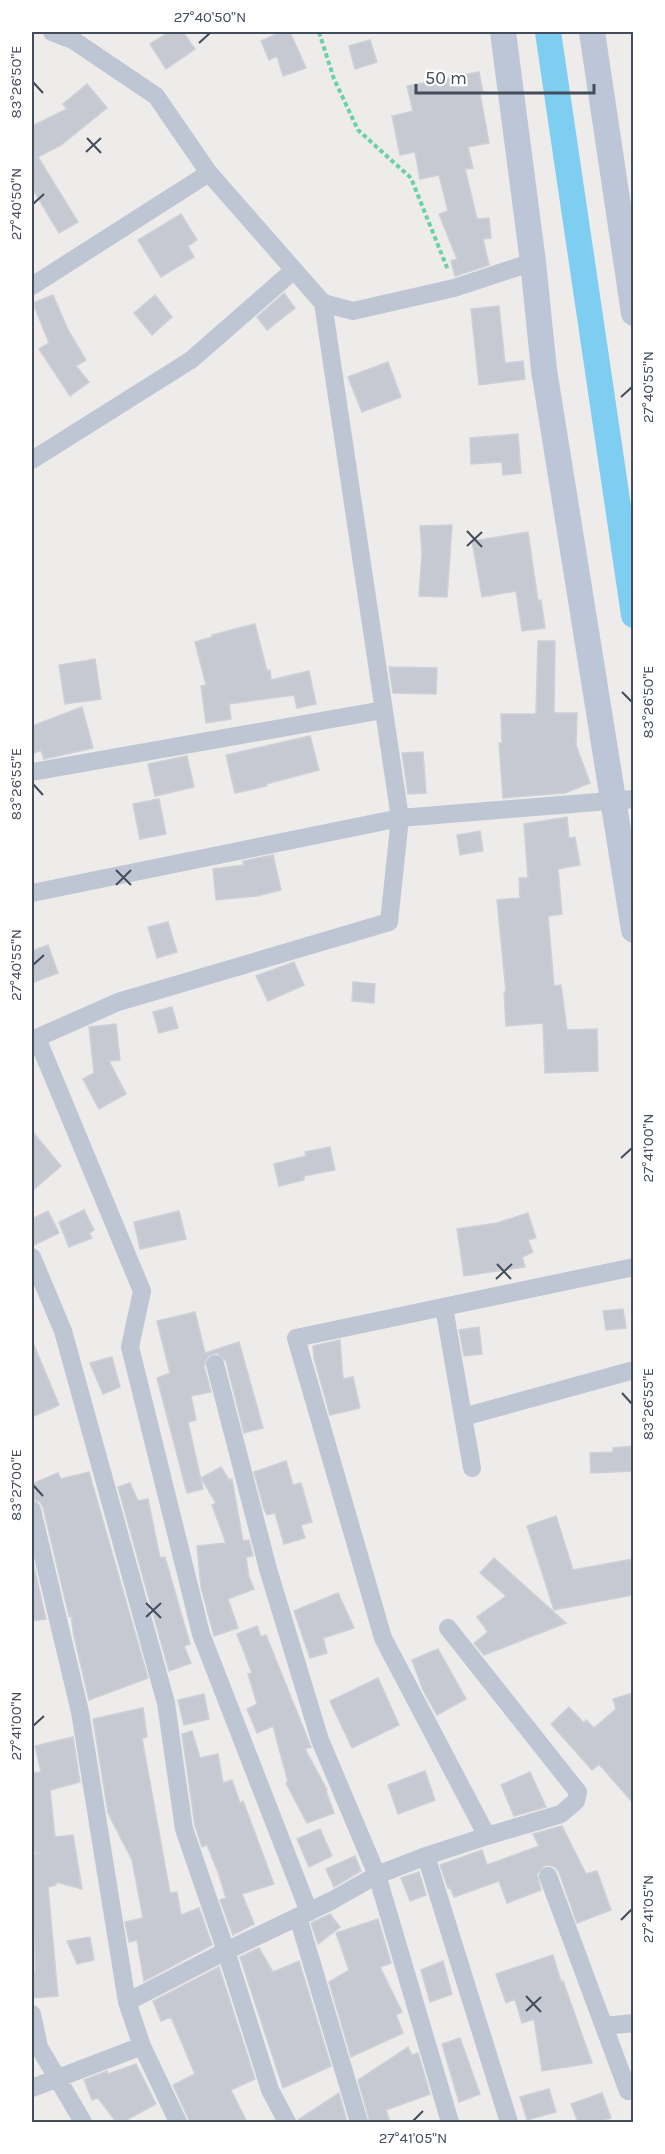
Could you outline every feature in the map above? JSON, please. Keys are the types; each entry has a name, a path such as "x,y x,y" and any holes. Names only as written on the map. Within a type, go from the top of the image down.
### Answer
{"main road":[{"path":"503,32 533,262 544,370 623,799 633,930"},
{"path":"592,32 629,250 633,313"}],"street":[{"path":"52,32 72,40 156,96 208,173 323,303 399,818 389,922 118,1002 34,1039 142,1291 130,1347 201,1634 303,1914 359,2122"},
{"path":"32,286 208,173"},
{"path":"323,303 353,311 454,288 533,262"},
{"path":"32,460 191,360 294,270"},
{"path":"32,772 383,710"},
{"path":"32,893 399,818 623,799"},
{"path":"32,1257 63,1331 166,1703 184,1829 270,2090 286,2122"},
{"path":"487,1836 383,1638 296,1338 633,1266"},
{"path":"444,1307 472,1468"},
{"path":"215,1364 268,1569 320,1740 376,1875 450,2122"},
{"path":"463,1417 633,1370"},
{"path":"32,1510 80,1712 128,2002 142,2046 178,2122"},
{"path":"128,2002 376,1875 487,1836 561,1814 576,1801 578,1792 448,1628"},
{"path":"426,1857 508,2122"},
{"path":"548,1876 628,2091"},
{"path":"32,2014 39,2047 83,2122"},
{"path":"604,2026 633,2023"},
{"path":"32,2088 142,2046"}],"path":[{"path":"319,32 334,79 358,130 411,178 454,288"}],"building":[{"path":"169,32 183,32 195,49 166,69 150,44"},
{"path":"282,32 290,32 306,68 283,76 277,56 269,60 261,41"},
{"path":"370,40 377,62 355,69 349,46"},
{"path":"479,72 483,92 480,93 489,143 468,147 473,168 465,169 477,219 489,218 491,238 483,239 489,265 455,276 451,261 457,259 439,214 448,211 439,175 420,179 415,152 400,155 392,116 413,111 407,86"},
{"path":"87,84 107,108 61,145 38,157 78,222 59,233 32,188 32,126 67,109 63,104"},
{"path":"181,214 197,240 188,246 194,257 161,277 138,240"},
{"path":"284,293 295,308 267,330 257,317"},
{"path":"53,295 68,330 86,360 76,366 89,382 70,396 39,349 49,343 33,303"},
{"path":"155,295 172,317 152,335 134,313"},
{"path":"499,306 505,363 523,361 525,379 479,385 471,309"},
{"path":"388,362 401,397 362,412 348,377"},
{"path":"518,434 521,473 503,475 502,462 471,464 470,438"},
{"path":"452,525 447,597 419,596 422,553 420,526"},
{"path":"528,532 538,601 541,600 545,628 522,631 516,591 482,597 472,541"},
{"path":"255,624 271,680 309,671 316,704 297,708 294,695 229,704 231,719 206,723 201,686 206,685 195,642 212,637 212,635"},
{"path":"538,641 555,641 554,713 577,713 576,745 590,783 565,793 503,798 499,743 502,743 501,714 536,714"},
{"path":"95,659 101,699 65,704 59,665"},
{"path":"389,667 437,668 436,694 393,693"},
{"path":"82,707 93,748 44,759 41,750 32,754 32,726"},
{"path":"310,736 319,770 235,793 226,755"},
{"path":"423,752 426,793 408,794 402,753"},
{"path":"187,756 194,787 155,796 148,764"},
{"path":"159,799 166,834 140,839 133,804"},
{"path":"567,817 569,838 575,837 580,865 558,869 562,914 548,916 554,986 561,985 567,1030 597,1029 598,1071 545,1073 543,1023 506,1026 504,992 506,992 497,900 520,898 519,878 528,878 524,824"},
{"path":"480,831 483,851 460,855 457,835"},
{"path":"273,855 281,890 257,896 216,900 213,869 244,865 243,861"},
{"path":"168,922 177,952 157,958 148,927"},
{"path":"48,945 58,973 32,983 32,951"},
{"path":"294,962 304,985 268,1001 256,976"},
{"path":"353,982 375,984 374,1003 352,1001"},
{"path":"172,1007 178,1028 159,1033 153,1012"},
{"path":"116,1024 120,1060 109,1061 126,1094 99,1109 83,1079 94,1073 89,1027"},
{"path":"32,1131 61,1166 32,1191"},
{"path":"330,1147 335,1170 304,1176 304,1180 279,1186 274,1164 306,1156 305,1152"},
{"path":"84,1210 94,1230 89,1233 92,1238 69,1247 59,1222"},
{"path":"48,1211 59,1233 32,1246 32,1219"},
{"path":"179,1211 186,1239 140,1249 134,1222"},
{"path":"528,1213 536,1238 528,1240 533,1252 522,1257 525,1267 464,1276 457,1229 497,1223"},
{"path":"623,1309 626,1328 606,1330 603,1311"},
{"path":"195,1312 205,1353 239,1342 263,1428 244,1433 226,1361 217,1353 208,1356 204,1366 211,1392 191,1396 196,1420 188,1422 203,1489 187,1493 157,1378 170,1373 157,1321"},
{"path":"479,1327 482,1354 464,1356 459,1330"},
{"path":"32,1340 59,1405 32,1417"},
{"path":"340,1340 343,1379 353,1377 360,1408 330,1415 314,1358 313,1346"},
{"path":"112,1357 120,1387 103,1394 90,1363"},
{"path":"633,1446 633,1471 591,1473 590,1453 613,1452 613,1448"},
{"path":"286,1461 293,1485 301,1483 312,1522 301,1525 305,1538 284,1544 275,1513 267,1515 264,1509 254,1472"},
{"path":"221,1467 229,1480 232,1479 243,1541 249,1540 253,1556 246,1557 249,1577 254,1589 228,1599 238,1628 214,1636 201,1587 197,1546 226,1543 212,1505 216,1503 201,1478"},
{"path":"89,1472 148,1678 89,1700 71,1615 69,1616 43,1507 40,1502 32,1499 32,1484 58,1473 61,1479"},
{"path":"130,1483 138,1501 148,1499 160,1558 165,1557 190,1644 184,1646 191,1663 169,1671 118,1487"},
{"path":"556,1516 573,1570 633,1559 633,1595 554,1610 527,1526"},
{"path":"32,1557 46,1619 32,1621"},
{"path":"494,1558 566,1623 484,1655 474,1643 488,1632 477,1617 506,1596 480,1573"},
{"path":"338,1593 354,1628 323,1638 327,1653 310,1658 294,1611"},
{"path":"257,1626 261,1637 266,1635 311,1747 305,1749 327,1790 334,1813 307,1823 286,1783 288,1782 273,1726 257,1733 247,1709 257,1704 248,1674 252,1673 237,1634"},
{"path":"438,1649 466,1699 437,1715 423,1690 412,1660"},
{"path":"378,1678 399,1725 352,1748 330,1701"},
{"path":"633,1693 633,1803 599,1764 592,1770 551,1724 569,1707 584,1723 586,1720 594,1728 616,1709 613,1699"},
{"path":"204,1694 209,1719 184,1725 178,1700"},
{"path":"143,1708 147,1737 142,1738 170,1893 177,1892 181,1915 199,1908 212,1945 144,1981 137,1940 129,1942 125,1922 143,1918 132,1860 108,1813 93,1719"},
{"path":"192,1731 200,1758 218,1754 223,1783 232,1780 240,1803 243,1801 274,1884 242,1894 254,1924 233,1935 220,1900 226,1898 218,1872 207,1845 202,1847 195,1826 182,1734"},
{"path":"73,1737 80,1782 50,1790 55,1837 73,1835 82,1889 56,1882 56,1885 48,1887 58,1996 32,1998 32,1972 35,1971 35,1958 32,1854 42,1852 32,1853 32,1773 41,1772 35,1746"},
{"path":"425,1771 435,1800 398,1814 388,1785"},
{"path":"530,1772 546,1807 514,1816 501,1785"},
{"path":"562,1826 586,1874 597,1871 611,1910 577,1923 559,1872 555,1867 549,1865 544,1866 537,1874 541,1890 507,1903 499,1881 454,1897 450,1887 448,1888 440,1865 482,1850 487,1865 539,1846 533,1834"},
{"path":"320,1829 332,1856 309,1867 297,1839"},
{"path":"355,1856 361,1871 334,1887 326,1869"},
{"path":"419,1872 426,1895 410,1901 401,1878"},
{"path":"330,1914 340,1927 318,1944 311,1923"},
{"path":"378,1919 391,1963 380,1967 402,2012 396,2015 403,2033 351,2057 329,1982 349,1970 336,1933"},
{"path":"90,1937 94,1960 77,1964 67,1941"},
{"path":"259,1948 273,1972 299,1961 331,2066 283,2088 240,1957"},
{"path":"553,1955 592,2063 542,2071 534,2019 522,2023 515,1999 506,2003 496,1974"},
{"path":"443,1961 452,1994 430,2002 421,1970"},
{"path":"219,1967 255,2079 231,2090 247,2122 190,2122 173,2085 195,2074 171,2017 161,2021 153,2001"},
{"path":"460,2038 480,2094 459,2102 442,2044"},
{"path":"408,2047 412,2055 418,2053 430,2094 386,2110 390,2122 370,2122 358,2080"},
{"path":"136,2064 156,2104 123,2122 116,2122 98,2098 92,2100 84,2080 107,2071 108,2074"},
{"path":"549,2089 556,2112 527,2120 520,2097"},
{"path":"339,2093 347,2122 298,2122 298,2120"},
{"path":"602,2093 611,2118 597,2122 578,2122 571,2104"}],"waterway":[{"path":"548,32 634,615"}]}
